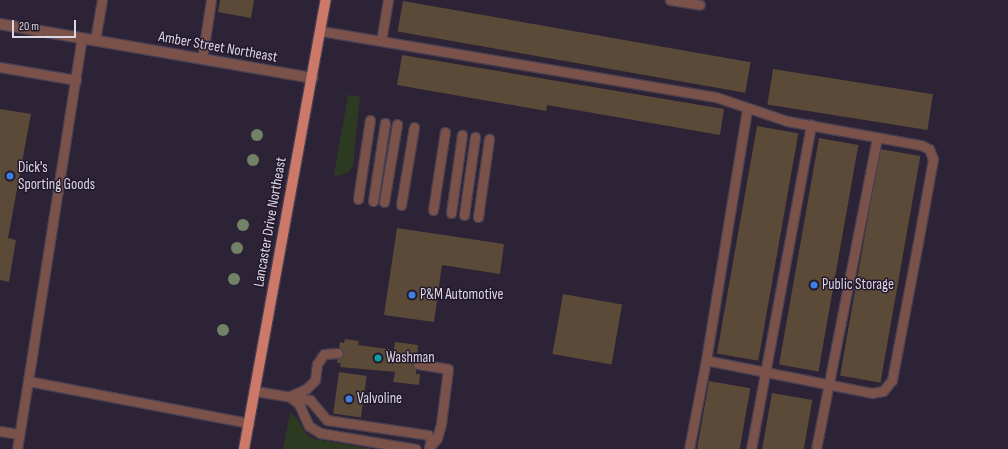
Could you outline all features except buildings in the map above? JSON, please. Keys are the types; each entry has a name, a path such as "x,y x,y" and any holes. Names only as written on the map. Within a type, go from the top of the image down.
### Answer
{"main road":[{"name":"Lancaster Drive Northeast","path":"244,449 326,0"}],"street":[{"name":"Amber Street Northeast","path":"0,24 312,78"}],"lane":[{"path":"95,40 102,0"},
{"path":"202,59 211,0"},
{"path":"381,41 388,0"},
{"path":"670,0 700,5"},
{"path":"321,31 716,97 747,108 811,125 921,145 929,149 933,159 892,380 884,391 872,393 706,360"},
{"path":"16,449 82,38"},
{"path":"0,67 76,80"},
{"path":"689,449 706,360 747,108"},
{"path":"358,199 370,120"},
{"path":"373,201 385,123"},
{"path":"384,202 397,124"},
{"path":"751,449 764,372 811,125"},
{"path":"401,205 414,127"},
{"path":"433,210 445,132"},
{"path":"451,213 462,135"},
{"path":"464,215 475,137"},
{"path":"816,449 827,384 877,137"},
{"path":"478,216 489,139"},
{"path":"289,396 306,389 315,380 317,364 324,354 338,353"},
{"path":"418,364 448,370 441,424 437,438 426,448"},
{"path":"28,381 249,423"},
{"path":"255,391 310,400 327,420 428,435 431,439 426,448"},
{"path":"289,396 299,404 309,426 320,433 416,449"},
{"path":"0,431 19,434"}],"green space":[{"path":"348,95 360,96 353,165 349,172 339,176 334,175"},
{"path":"290,413 297,418 306,434 314,439 373,449 283,449"}],"place":[{"name":"Dick's Sporting Goods","path":"10,176"},
{"name":"Public Storage","path":"814,285"},
{"name":"P&M Automotive","path":"412,295"},
{"name":"Washman","path":"378,358"},
{"name":"Valvoline","path":"349,399"}]}
